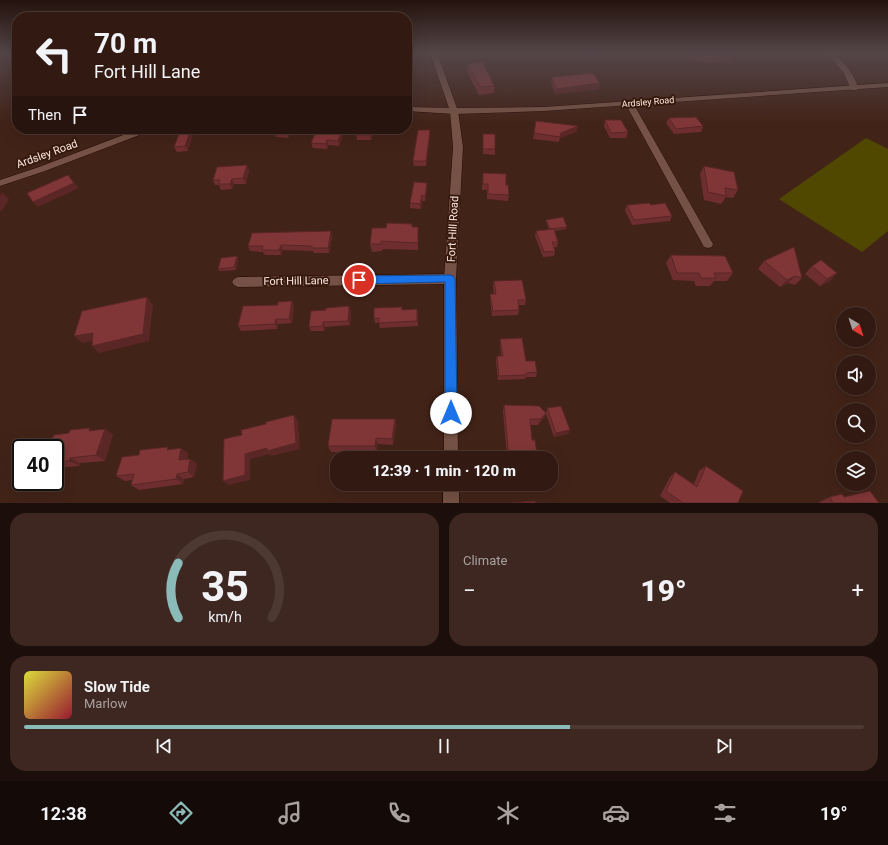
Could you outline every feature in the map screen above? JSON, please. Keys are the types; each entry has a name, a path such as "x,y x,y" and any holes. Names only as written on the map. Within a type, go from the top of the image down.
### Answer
{"street":[{"name":"Fort Hill Road","path":"441,76 454,111 458,147 450,279 451,451"},
{"path":"850,76 853,81 854,88"},
{"name":"Ardsley Road","path":"412,109 454,111 544,109 888,85"},
{"path":"629,103 708,244"},
{"name":"Ardsley Road","path":"0,183 48,167 134,134"},
{"name":"Fort Hill Lane","path":"238,282 450,279"},
{"path":"451,491 451,503"}],"shaded area":[{"path":"866,138 888,149 888,231 862,252 779,199"}],"building":[{"path":"475,76 490,76 494,86 480,87"},
{"path":"595,76 600,83 556,89 552,77"},
{"path":"696,117 703,126 676,129 669,118"},
{"path":"605,120 621,120 628,132 611,133"},
{"path":"536,121 578,126 561,133 560,137 534,133"},
{"path":"418,130 430,130 426,161 413,161"},
{"path":"179,134 189,134 185,146 174,147"},
{"path":"315,134 340,134 338,141 327,140 326,144 311,143"},
{"path":"356,134 370,134 370,135"},
{"path":"483,134 495,134 495,149 483,149"},
{"path":"247,165 243,178 232,179 230,184 219,184 220,180 213,180 217,167"},
{"path":"704,166 734,172 738,190 725,188 726,196 708,192"},
{"path":"483,173 506,174 506,185 508,185 509,195 488,194 488,184 483,184"},
{"path":"68,175 74,183 33,202 27,193"},
{"path":"414,182 427,183 425,196 422,195 420,204 410,203"},
{"path":"649,203 651,205 665,203 672,216 634,220 627,205"},
{"path":"563,217 567,227 550,229 546,220"},
{"path":"387,223 412,224 412,227 418,227 418,243 381,241 381,244 370,244 372,228 386,228"},
{"path":"554,229 558,242 552,242 555,251 544,252 536,231"},
{"path":"331,231 328,248 281,245 279,250 262,250 263,246 248,246 252,233"},
{"path":"794,247 802,278 795,276 787,280 764,261"},
{"path":"671,255 725,256 733,273 714,273 716,278 701,278 699,273 677,273"},
{"path":"237,256 234,267 218,269 221,258"},
{"path":"821,260 837,273 827,279 812,266"},
{"path":"522,280 526,300 518,300 519,310 493,311 490,294 496,294 494,281"},
{"path":"147,297 143,334 92,346 93,333 74,336 82,311"},
{"path":"292,301 289,319 276,319 275,324 238,326 243,306 278,305 278,302"},
{"path":"349,306 348,321 323,322 323,326 309,327 311,311"},
{"path":"402,307 402,310 417,309 417,321 379,323 379,318 374,319 374,308"},
{"path":"522,338 526,361 535,361 537,372 526,373 526,375 499,376 497,356 503,356 500,339"},
{"path":"504,405 539,406 546,413 541,419 530,419 532,440 535,440 537,451 508,451"},
{"path":"561,406 570,430 556,433 547,408"},
{"path":"294,415 296,443 267,451 267,448 245,454 245,475 223,481 224,439 242,435 241,430"},
{"path":"332,419 395,419 392,439 376,438 375,446 328,446"},
{"path":"90,428 89,431 105,429 96,455 70,458 69,461 64,461 64,439 52,439 54,435 69,433 70,430"},
{"path":"168,447 167,450 181,448 179,460 190,459 188,472 177,474 176,479 131,485 134,474 116,476 122,457 139,455 140,450"},
{"path":"706,466 743,491 738,503 683,503 666,491 675,472 697,487"},
{"path":"870,491 879,503 833,503 830,497 842,494 844,497"},
{"path":"535,501 536,503 512,503"}],"route":[{"path":"359,280 450,279 451,413"}]}
